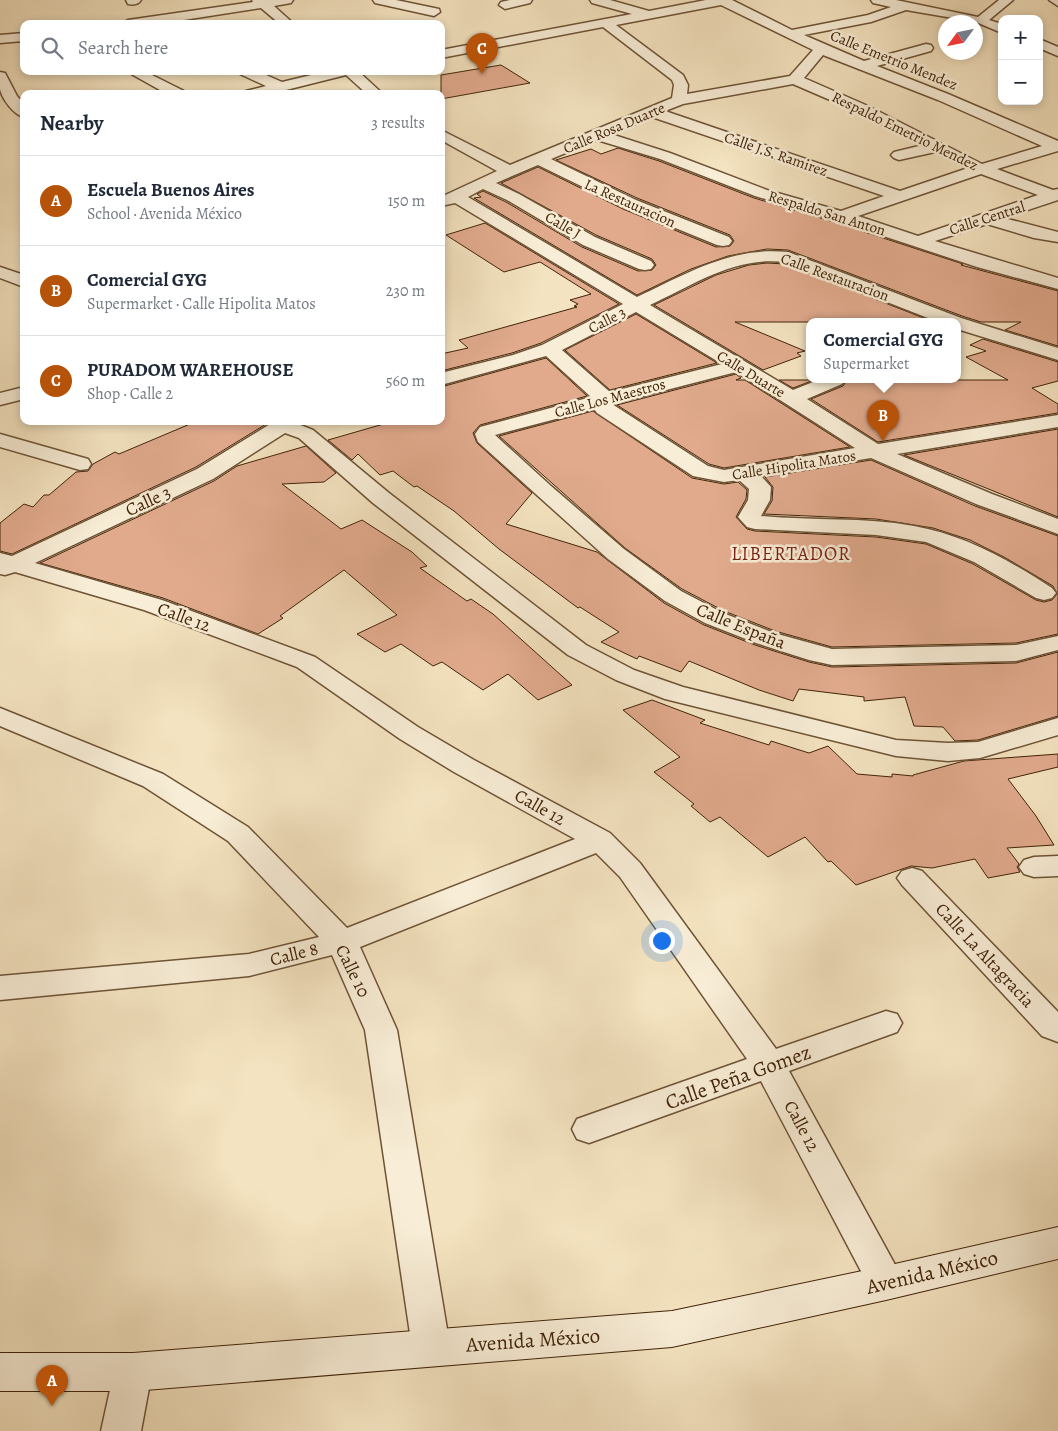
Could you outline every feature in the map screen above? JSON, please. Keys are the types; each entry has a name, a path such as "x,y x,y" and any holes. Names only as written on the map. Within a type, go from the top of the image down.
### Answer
{"street":[{"path":"152,20 261,2 287,0"},
{"path":"379,0 434,12"},
{"path":"505,5 526,0"},
{"path":"596,0 650,15"},
{"path":"445,53 724,0"},
{"name":"Calle Emetrio Mendez","path":"724,0 821,49 943,97 1057,146"},
{"path":"877,0 948,15"},
{"path":"983,20 1007,0"},
{"path":"1054,0 1058,2"},
{"path":"261,2 283,20"},
{"path":"790,34 871,18 906,6"},
{"path":"983,23 998,28"},
{"path":"606,24 678,78 681,85 679,100"},
{"path":"1043,37 1058,34"},
{"path":"0,39 20,37"},
{"path":"1043,45 1058,52"},
{"path":"862,66 926,48"},
{"path":"795,79 821,49"},
{"path":"141,75 171,90"},
{"path":"254,75 278,86"},
{"path":"264,90 329,75"},
{"path":"353,75 371,90"},
{"path":"0,76 11,98 20,108"},
{"name":"Calle Rosa Duarte","path":"448,200 509,171 679,100 795,79"},
{"name":"Respaldo Emetrio Mendez","path":"795,79 863,109 981,169 1056,195"},
{"name":"Calle J.S. Ramirez","path":"653,112 899,196"},
{"name":"Respaldo San Anton","path":"598,135 665,156 754,190 841,216 983,263 1058,284"},
{"path":"445,136 509,171"},
{"path":"841,216 981,169 1057,146"},
{"path":"899,155 936,147"},
{"name":"La Restauracion","path":"540,159 593,187 664,220 723,241"},
{"name":"Calle J","path":"483,183 513,197 589,241 645,265"},
{"name":"Calle Central","path":"916,242 1056,195"},
{"name":"Calle Duarte","path":"448,200 636,305 792,398 875,452 984,499 1058,527"},
{"path":"986,218 1040,234 1058,237"},
{"name":"Calle 3","path":"445,378 520,359 549,349 715,267 750,257 770,254"},
{"name":"Calle Restauracion","path":"770,254 788,257 940,318"},
{"path":"0,272 20,280"},
{"name":"Calle Restauracion","path":"961,326 1058,354"},
{"name":"Calle Hipolita Matos","path":"549,349 606,399 601,403 604,409 701,471 724,476 1058,421"},
{"name":"Calle Los Maestros","path":"485,434 487,431 606,399 738,366"},
{"path":"792,398 828,383"},
{"path":"0,399 20,394"},
{"name":"Calle 3","path":"4,565 205,474 283,425"},
{"path":"290,425 306,434 381,498 577,650 625,675 674,693 896,748 948,752 980,750 1058,726"},
{"name":"Calle España","path":"485,434 486,438 543,491 616,554 666,591 714,618 765,638 818,655 832,657 1016,653 1058,643"},
{"path":"0,440 80,464"},
{"path":"744,473 760,487 758,500 749,517 755,522 844,526 924,535 958,545 999,564 1044,593"},
{"name":"Calle 12","path":"4,565 153,605 306,662 409,733 448,757 600,840 630,870 770,1066 886,1283"},
{"name":"Calle 10","path":"0,716 153,780 238,834 342,942 381,1030 431,1347"},
{"name":"Calle 8","path":"0,988 249,965 342,942 600,840"},
{"name":"Calle La Altagracia","path":"912,878 1053,1028 1058,1030"},
{"name":"Calle Peña Gomez","path":"589,1129 770,1066 886,1023"},
{"name":"Avenida México","path":"0,1372 133,1372 672,1329 886,1283 1058,1242"},
{"path":"120,1431 133,1372"}],"building":[{"path":"501,65 530,83 445,98 445,90 441,90 441,75"},
{"path":"618,148 659,161 754,198 963,264 961,265 1058,291 1058,346 1005,330 1021,322 981,322 788,250 767,249 728,256 691,269 637,295 474,198 481,197 477,194 483,191 506,202 582,247 638,271 652,270 656,265 652,259 596,235 501,183 538,167 623,209 716,247 730,246 734,241 730,235 637,198 556,160 591,149 601,154"},
{"path":"485,223 619,304 541,343 512,353 445,370 445,353 468,348 459,340 577,307 574,306 578,304 570,300 591,294 540,262 504,272 446,235"},
{"path":"785,264 924,318 806,318 806,322 735,322 805,351 797,353 801,356 763,370 654,305 716,275 749,265"},
{"path":"636,314 717,363 610,390 565,350"},
{"path":"983,339 1058,362 1058,381 1032,388 1058,404 1058,413 878,442 811,399 843,386 845,383 961,383 961,380 1008,380 966,357 986,351 970,345"},
{"path":"546,358 587,396 480,425 473,433 477,443 532,493 506,524 597,552 664,603 704,625 755,645 809,662 832,667 1016,663 1058,652 1058,716 978,740 955,741 943,727 914,726 905,697 864,701 864,697 799,689 793,701 759,690 689,661 681,672 639,656 637,659 601,642 619,632 580,607 578,608 499,549 454,511 417,486 414,487 393,471 380,475 358,454 352,460 328,440 380,425 445,425 445,386"},
{"path":"736,374 741,378 736,380 745,380 850,447 724,468 709,464 617,405"},
{"path":"779,380 806,380 806,383 793,388"},
{"path":"593,411 692,478 724,484 738,482 747,490 746,499 736,517 747,529 755,531 876,537 926,544 973,564 1036,600 1044,602 1052,600 1057,594 1053,586 1004,557 970,540 933,528 876,519 764,514 772,501 773,487 765,477 871,460 975,506 1058,536 1058,634 1016,643 832,647 775,631 724,611 682,589 625,548 499,436"},
{"path":"188,425 264,425 196,467 12,554 0,551 0,523 24,504 33,507 44,495 49,495 76,472 88,471 93,464 115,452 119,454"},
{"path":"1058,429 1058,517 904,455"},
{"path":"306,446 336,473 324,482 282,484 341,529 362,520 412,552 427,566 420,568 467,601 471,599 493,614 572,685 538,700 508,674 483,690 442,662 433,666 401,644 385,652 357,634 397,615 344,570 280,616 283,618 258,634 163,598 40,563 214,481 237,466"},
{"path":"652,700 705,720 700,723 769,745 771,741 809,753 828,746 857,774 892,777 892,774 913,776 964,761 1058,754 1058,767 1008,779 1036,816 1054,845 1007,848 1019,864 1017,867 1020,872 988,878 975,859 932,868 911,866 856,885 831,861 828,862 805,837 768,857 720,817 710,822 691,806 694,804 654,772 680,757 623,710"}],"place":[{"name":"PURADOM WAREHOUSE","path":"482,74"},
{"name":"Comercial GYG","path":"883,441"},
{"name":"Escuela Buenos Aires","path":"52,1406"}],"district":[{"name":"LIBERTADOR","path":"791,554"}]}
